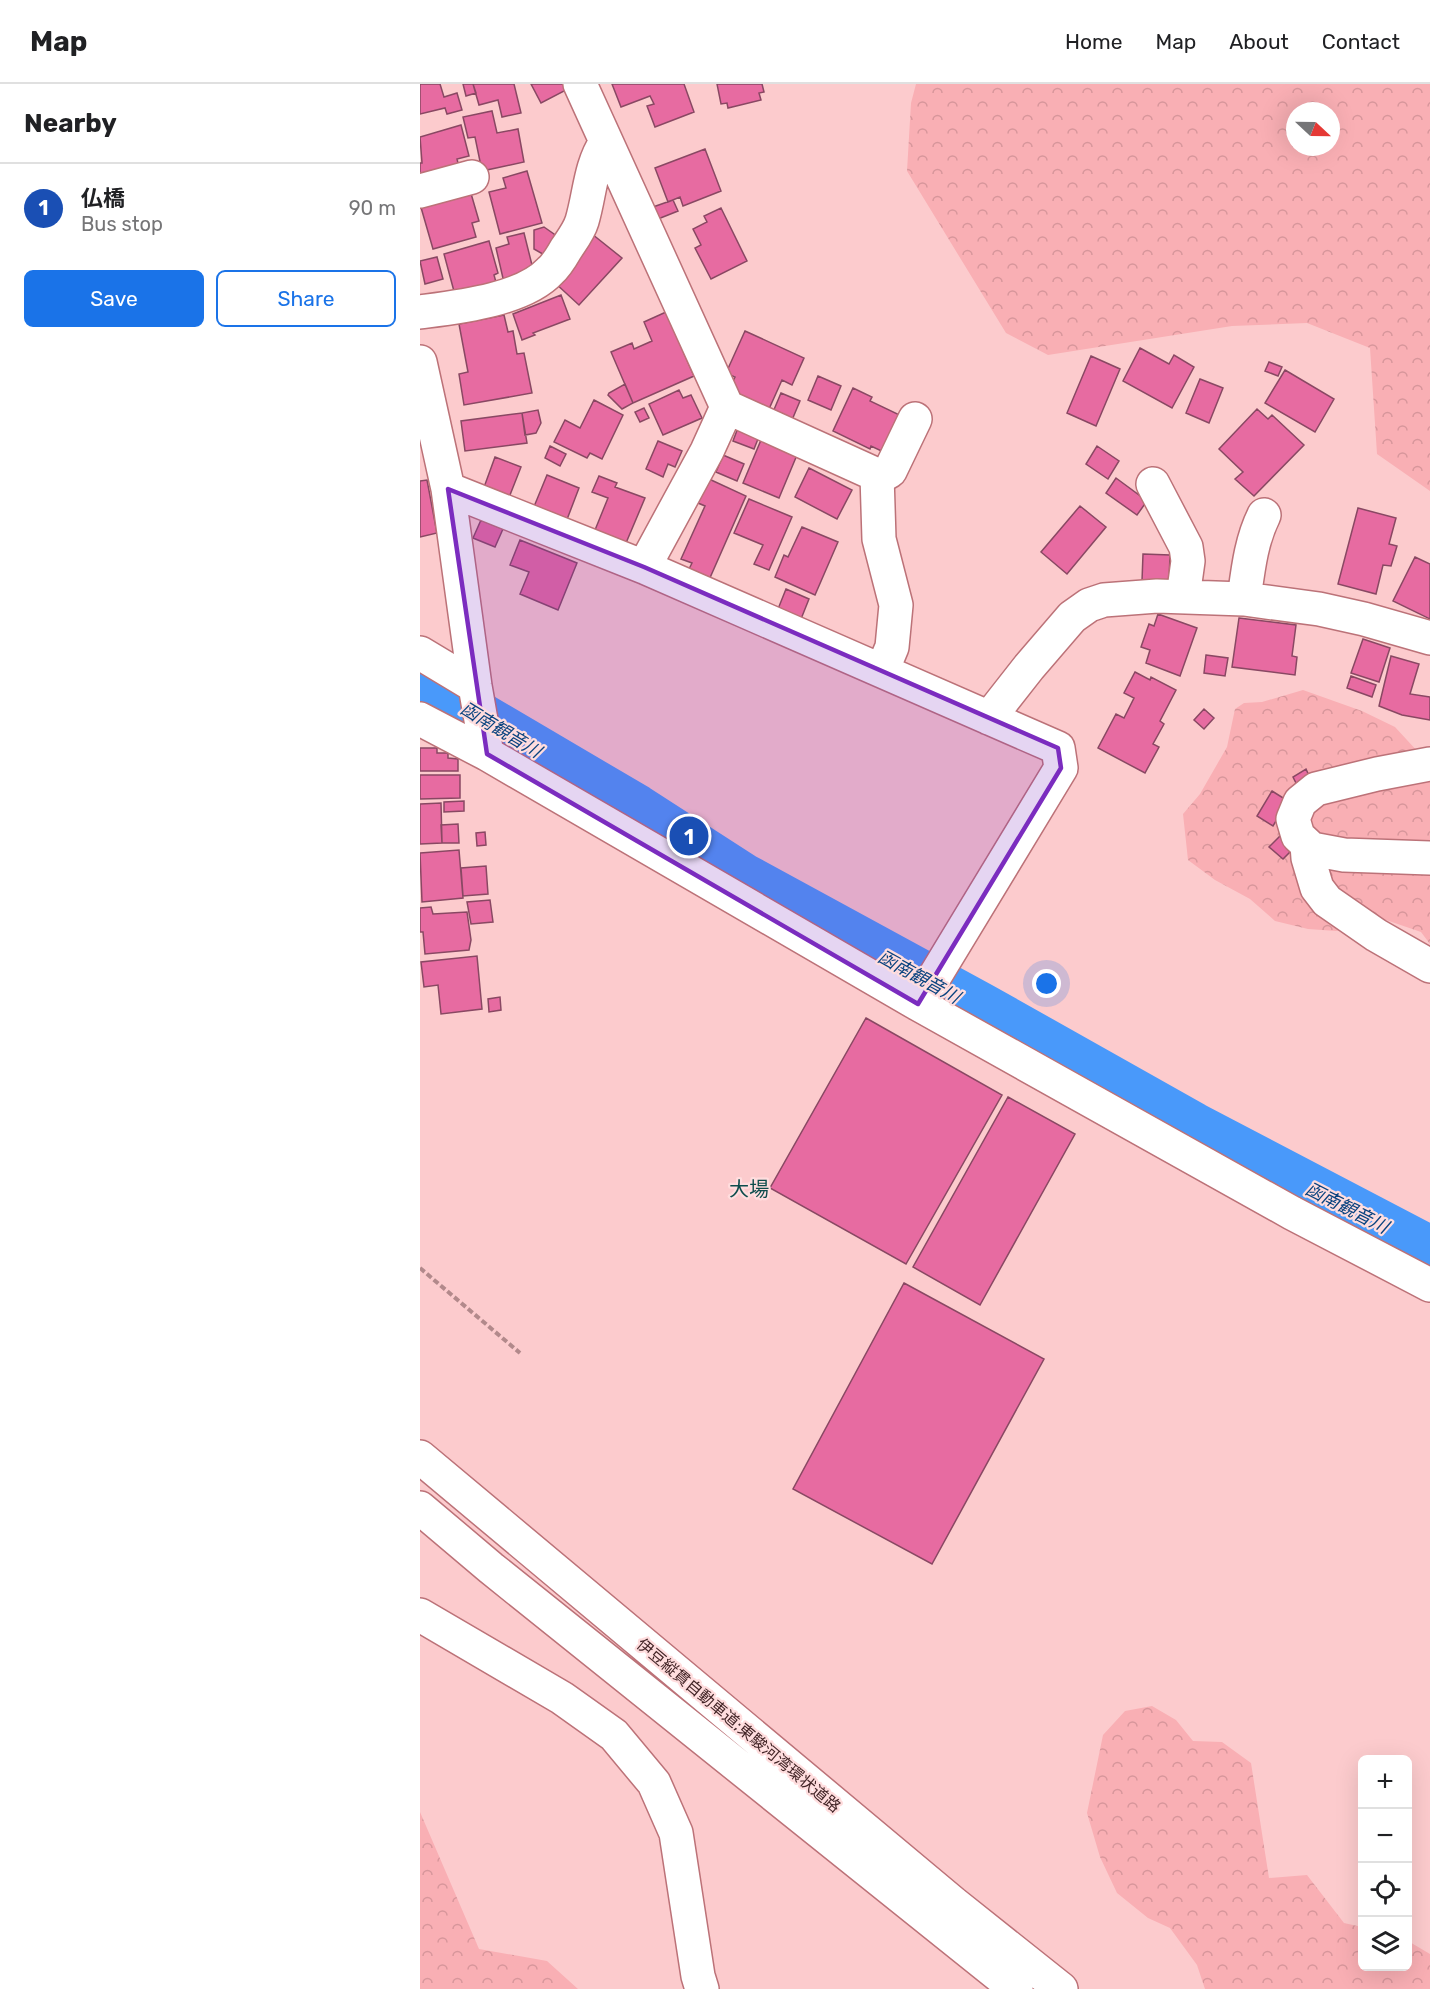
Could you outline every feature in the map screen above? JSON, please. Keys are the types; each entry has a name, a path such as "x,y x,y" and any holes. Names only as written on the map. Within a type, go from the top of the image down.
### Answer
{"main road":[{"path":"580,84 727,407 877,475 884,476 890,471 915,419"},
{"path":"420,312 504,298 535,284 550,271 581,226 594,165 606,142"},
{"path":"420,191 472,177"},
{"path":"420,362 448,489 475,686 487,754"},
{"path":"644,567 707,451 727,407"},
{"path":"877,475 879,539 896,604 892,647 882,671"},
{"path":"1153,484 1186,547 1188,561 1183,597"},
{"path":"448,489 644,567 1058,748 1061,768 918,1004"},
{"path":"1244,599 1251,550 1256,531 1264,515"},
{"path":"989,718 1072,617 1089,605 1104,600 1157,596 1244,599 1319,609 1430,638"},
{"path":"420,653 475,686"},
{"path":"420,719 487,754 918,1004 1292,1214 1430,1285"},
{"path":"1430,765 1377,774 1316,789 1300,802 1293,819 1298,836 1312,849 1344,855 1430,858"},
{"path":"1307,845 1308,858 1317,888 1327,902 1376,935 1430,966"},
{"name":"伊豆縦貫自動車道;東駿河湾環状道路","path":"420,1457 953,1903 1061,1989"},
{"name":"伊豆縦貫自動車道;東駿河湾環状道路","path":"420,1508 491,1568 1016,1989"},
{"path":"420,1615 562,1698 614,1735 654,1783 676,1833 698,1976 702,1989"}],"path":[{"path":"420,1268 520,1353"}],"highlighted area":[{"path":"448,489 644,567 1058,748 1061,768 918,1004 487,754"}],"green space":[{"path":"916,84 1430,84 1430,491 1377,454 1370,348 1307,323 1232,326 1048,355 1006,333 907,171 911,103"},
{"path":"1303,690 1362,711 1395,727 1419,753 1430,755 1430,944 1421,932 1386,920 1336,931 1308,929 1275,921 1250,899 1215,880 1188,860 1183,814 1200,794 1227,747 1235,709 1244,703 1262,702"},
{"path":"1152,1706 1176,1720 1193,1741 1222,1742 1251,1763 1269,1878 1307,1875 1344,1923 1358,1926 1358,1971 1412,1971 1412,1943 1430,1954 1430,1989 1205,1989 1197,1965 1170,1928 1148,1918 1117,1893 1100,1857 1087,1813 1103,1735 1125,1711"},
{"path":"420,1812 479,1949 547,1961 578,1989 420,1989"}],"building":[{"path":"420,84 440,84 444,97 457,93 462,110 447,114 445,108 420,114"},
{"path":"463,84 473,84 476,93 466,96"},
{"path":"473,84 514,84 521,113 502,117 498,100 479,105"},
{"path":"531,84 566,84 568,89 541,103"},
{"path":"612,84 684,84 694,112 655,127 647,106 654,104 650,96 621,107"},
{"path":"717,84 762,84 764,92 759,93 761,100 728,108 727,103 721,104"},
{"path":"492,111 497,133 518,129 524,162 482,171 475,137 468,138 463,117"},
{"path":"461,125 469,156 457,159 460,171 420,182 420,163 422,163 420,137"},
{"path":"705,149 721,191 683,206 680,197 668,202 655,168"},
{"path":"527,171 542,223 500,234 489,192 506,188 503,178"},
{"path":"470,190 479,221 472,223 476,237 433,249 420,204"},
{"path":"673,200 678,211 658,219 653,207"},
{"path":"721,208 747,261 711,279 695,248 701,245 693,229 707,222 704,216"},
{"path":"544,227 561,239 548,257 534,249 534,230"},
{"path":"524,233 534,273 505,287 496,248 509,244 507,237"},
{"path":"592,234 622,258 579,305 554,282"},
{"path":"489,241 498,273 494,275 497,286 455,295 444,254"},
{"path":"437,257 443,279 425,284 420,261"},
{"path":"561,295 570,319 533,333 535,335 522,340 513,314"},
{"path":"666,312 694,376 633,403 611,352 632,343 634,349 652,341 644,322"},
{"path":"504,315 508,332 513,331 517,354 524,353 532,393 464,405 459,374 468,372 459,324"},
{"path":"745,331 804,358 792,385 782,380 769,409 735,393 733,381 735,377 726,373"},
{"path":"1140,348 1169,364 1174,355 1194,367 1172,408 1123,381"},
{"path":"1091,356 1120,369 1096,426 1067,413"},
{"path":"1269,362 1282,367 1278,376 1265,371"},
{"path":"1285,370 1334,399 1315,432 1265,403"},
{"path":"818,376 841,386 831,410 808,400"},
{"path":"1200,379 1223,388 1209,423 1186,413"},
{"path":"625,384 633,403 622,409 608,395"},
{"path":"853,388 872,397 870,401 908,419 890,455 871,446 870,449 833,431"},
{"path":"679,390 683,398 691,395 702,418 663,435 649,404"},
{"path":"781,393 800,401 792,420 773,412"},
{"path":"594,400 623,415 602,459 590,453 587,458 554,442 565,420 580,428"},
{"path":"644,408 649,418 640,422 635,412"},
{"path":"1257,409 1268,419 1272,415 1304,445 1254,496 1235,479 1243,472 1219,449"},
{"path":"538,410 541,423 536,433 525,435 522,413"},
{"path":"522,413 527,443 465,451 461,421"},
{"path":"739,425 760,434 754,449 733,441"},
{"path":"761,440 797,455 779,498 743,483"},
{"path":"658,441 682,451 675,467 668,464 663,477 646,469"},
{"path":"550,446 566,454 560,466 545,458"},
{"path":"1097,446 1119,461 1108,479 1086,464"},
{"path":"723,455 744,464 737,481 716,472"},
{"path":"495,457 521,467 508,500 483,490"},
{"path":"809,468 852,490 837,519 795,497"},
{"path":"547,475 579,488 566,522 533,509"},
{"path":"599,476 617,483 615,487 645,498 626,543 595,530 608,498 592,492"},
{"path":"1116,478 1147,501 1137,515 1106,493"},
{"path":"709,479 746,496 709,580 688,571 692,563 681,559 705,506 698,503"},
{"path":"427,480 437,533 420,537 420,481"},
{"path":"749,499 792,517 769,570 754,564 763,545 734,533"},
{"path":"1080,506 1106,527 1067,574 1041,552"},
{"path":"1358,508 1396,518 1389,544 1397,546 1391,566 1383,565 1376,594 1338,584"},
{"path":"481,520 503,529 495,547 473,538"},
{"path":"802,527 838,542 815,595 775,577 784,555 788,557"},
{"path":"520,540 577,563 558,610 520,594 529,572 510,565"},
{"path":"1143,554 1170,555 1169,582 1142,581"},
{"path":"1415,557 1430,564 1430,619 1393,601"},
{"path":"786,589 809,599 801,619 778,609"},
{"path":"1158,614 1197,628 1180,676 1146,663 1150,650 1141,647 1149,624 1154,626"},
{"path":"1239,618 1296,625 1292,656 1297,657 1295,675 1232,667"},
{"path":"1363,639 1390,648 1379,682 1351,673"},
{"path":"1206,655 1228,658 1225,676 1204,673"},
{"path":"1391,656 1419,664 1410,694 1430,697 1430,720 1402,715 1379,706"},
{"path":"1135,672 1150,680 1151,677 1176,690 1160,721 1164,724 1153,744 1159,747 1145,773 1098,748 1116,714 1124,718 1134,698 1124,693"},
{"path":"1351,676 1376,685 1372,697 1347,688"},
{"path":"1204,709 1214,718 1204,729 1194,720"},
{"path":"420,748 437,748 437,753 448,753 448,758 458,759 458,771 420,771"},
{"path":"1306,769 1310,778 1297,785 1293,777"},
{"path":"420,775 460,775 460,798 420,799"},
{"path":"1272,791 1288,801 1273,826 1257,816"},
{"path":"464,801 464,811 444,812 444,802"},
{"path":"441,803 442,843 420,844 420,804"},
{"path":"458,824 459,843 442,843 441,825"},
{"path":"485,832 486,845 477,846 476,833"},
{"path":"1283,833 1297,845 1283,859 1269,847"},
{"path":"459,850 463,898 422,902 420,853"},
{"path":"486,866 488,894 463,896 461,868"},
{"path":"490,900 493,922 471,924 467,902"},
{"path":"431,907 433,914 467,912 471,940 469,950 425,954 423,932 420,932 420,908"},
{"path":"477,956 482,1009 441,1014 438,985 424,987 421,962"},
{"path":"500,997 501,1010 489,1012 488,999"},
{"path":"866,1018 1002,1095 906,1264 770,1188"},
{"path":"1008,1097 1075,1134 980,1305 913,1267"},
{"path":"904,1283 1044,1359 932,1564 793,1489"}],"waterway":[{"name":"函南観音川","path":"420,683 636,810 743,879 980,1008 1193,1128 1430,1252"}],"place":[{"name":"仏橋","path":"689,836"}],"district":[{"name":"大場","path":"749,1189"}]}
